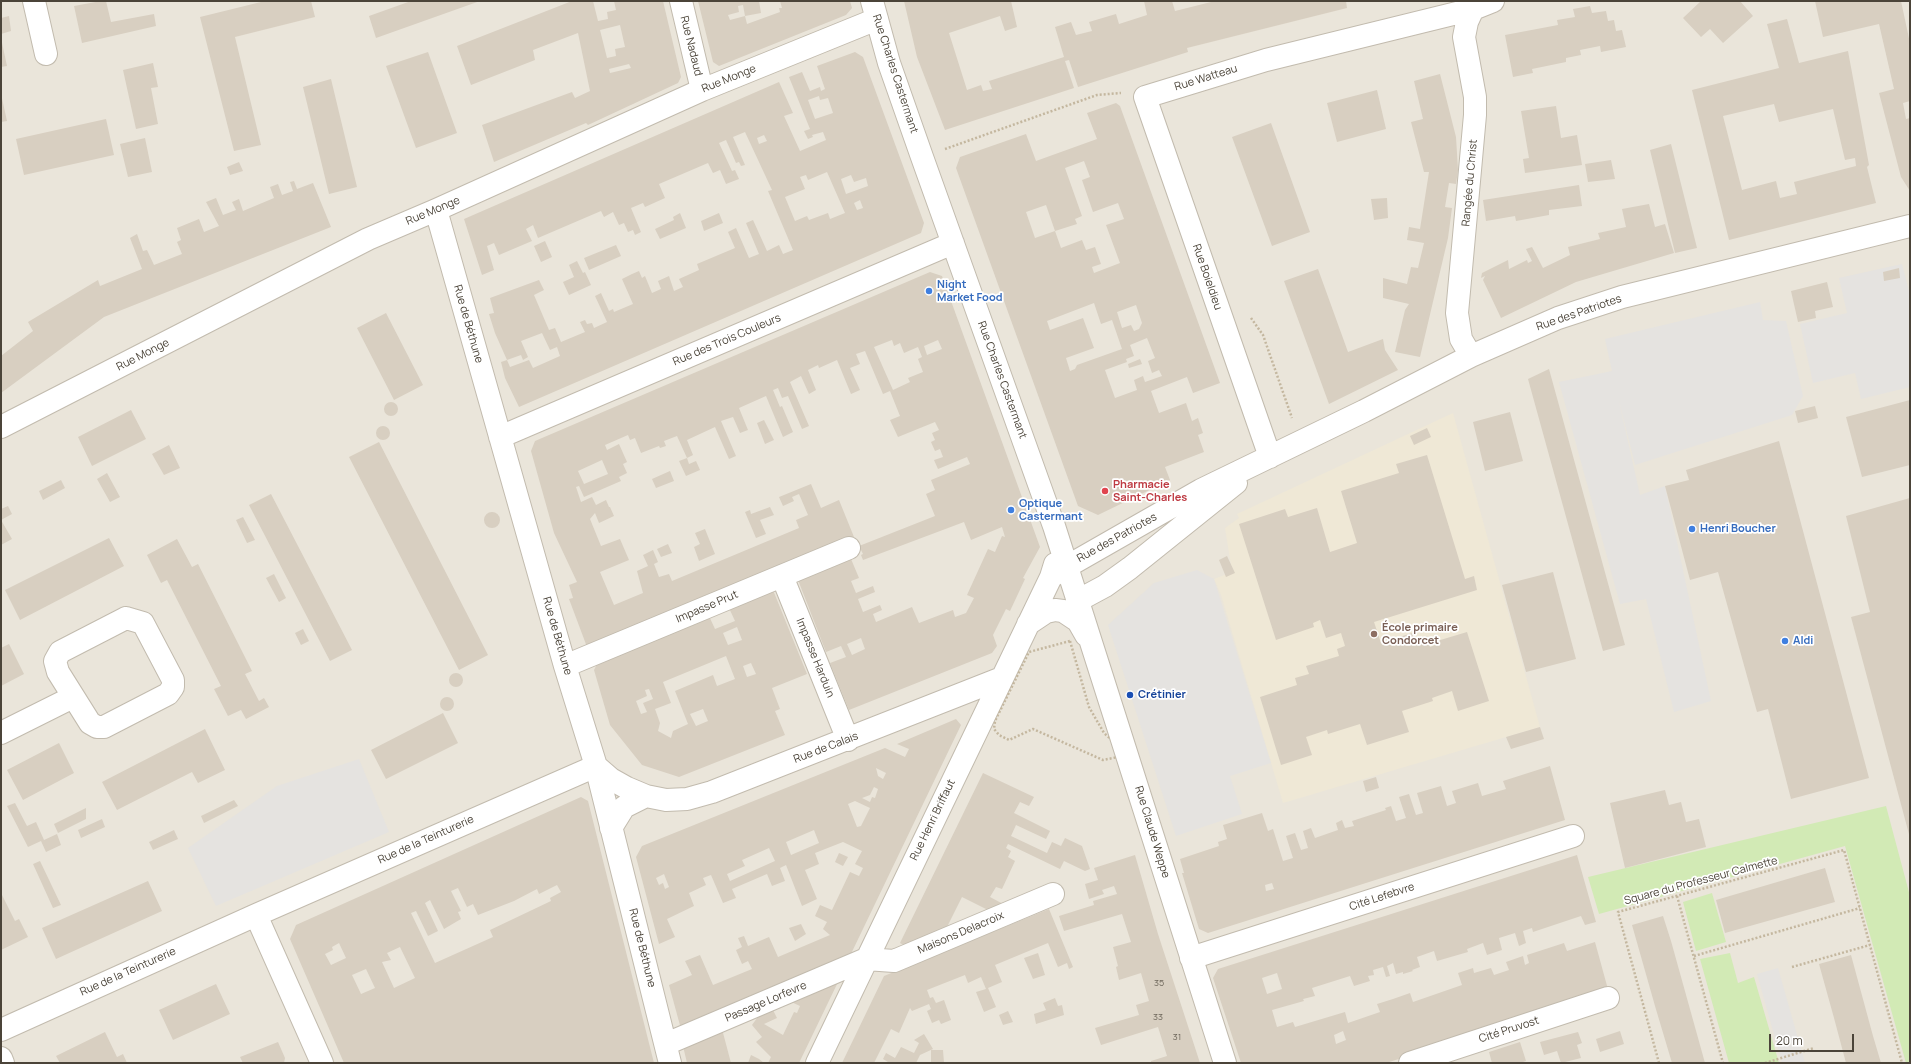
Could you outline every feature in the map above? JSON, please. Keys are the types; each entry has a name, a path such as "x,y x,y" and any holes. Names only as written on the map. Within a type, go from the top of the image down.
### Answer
{"street":[{"path":"34,1 46,54"},
{"name":"Rue Nadaud","path":"680,1 702,90"},
{"name":"Rue Watteau","path":"1145,97 1261,61 1472,9 1493,1"},
{"name":"Rangée du Christ","path":"1471,356 1461,339 1457,313 1475,122 1475,97 1464,37 1467,22 1472,9"},
{"name":"Rue Monge","path":"1,427 368,239 436,210 702,90 874,10"},
{"name":"Rue Charles Castermant","path":"874,10 889,63 1054,526 1058,541 1057,556 1059,572"},
{"name":"Rue Boieldieu","path":"1145,97 1270,457"},
{"name":"Rue de Béthune","path":"436,210 565,666 596,766 668,1054"},
{"name":"Rue des Patriotes","path":"1059,572 1201,490 1471,356 1558,318 1596,305 1910,226"},
{"name":"Rue des Trois Couleurs","path":"500,437 953,243"},
{"name":"Rue des Patriotes","path":"1079,600 1105,586 1130,568 1270,457"},
{"name":"Impasse Prut","path":"565,666 848,548"},
{"path":"1059,572 1079,600"},
{"name":"Rue Henri Briffaut","path":"817,1063 1028,624 1059,572"},
{"name":"Impasse Harduin","path":"782,576 848,740"},
{"name":"Rue Claude Weppe","path":"1079,600 1225,1063"},
{"path":"1028,624 1046,612 1055,610 1063,611 1078,621 1096,656"},
{"path":"126,618 143,623 172,680 173,687 168,694 104,727 97,727 90,723 74,697 58,672 55,661 60,652 126,618"},
{"name":"Rue de Calais","path":"596,766 611,779 646,796 666,800 687,799 712,792 848,740 1002,678"},
{"path":"1,733 74,697"},
{"name":"Rue de la Teinturerie","path":"1,1030 256,915 596,766"},
{"path":"611,828 624,807 646,796"},
{"name":"Cité Lefebvre","path":"1191,958 1573,836"},
{"name":"Maisons Delacroix","path":"866,959 894,961 1053,894"},
{"path":"256,915 322,1063"},
{"name":"Passage Lorfevre","path":"668,1054 866,959"},
{"name":"Cité Pruvost","path":"1410,1063 1608,998"},
{"path":"1,1058 3,1063"}],"path":[{"path":"922,157 1097,95 1121,93 1145,97"},
{"path":"1248,314 1263,335 1300,442"},
{"path":"1070,641 1090,707 1104,733 1128,755 1103,760 1033,729 1009,740 999,735 994,729 995,721 1029,652 1070,641"},
{"name":"Square du Professeur Calmette","path":"1659,1063 1618,912 1844,850 1902,1063"},
{"path":"1677,896 1723,1063"},
{"path":"1694,956 1860,908"},
{"path":"1792,967 1870,945"},
{"path":"1765,1063 1814,1048"}],"shaded area":[{"path":"1,1 1910,1 1910,1063 1,1063"},
{"path":"1902,264 1910,295 1910,387 1861,399 1855,373 1813,383 1800,324 1847,313 1839,278"},
{"path":"1760,302 1763,320 1786,321 1803,396 1792,415 1635,465 1618,397 1640,495 1665,486 1711,701 1674,712 1646,599 1620,604 1559,382 1612,371 1605,339"},
{"name":"École primaire Condorcet","path":"1453,413 1540,727 1283,803 1221,595 1214,579 1232,572 1225,528 1239,518 1237,514"},
{"path":"1197,570 1214,579 1271,763 1230,776 1242,814 1176,836 1108,625 1154,583"},
{"path":"359,759 389,832 216,906 188,848 277,786"},
{"path":"1778,968 1805,1063 1782,1063 1757,974"}],"green space":[{"path":"1886,806 1910,896 1910,1063 1906,1063 1845,846 1599,914 1588,877"},
{"path":"1712,893 1726,942 1696,951 1683,902"},
{"path":"1730,953 1738,983 1754,977 1779,1063 1729,1063 1700,959"}],"building":[{"path":"106,1 111,22 154,14 156,26 82,43 74,6"},
{"path":"265,1 311,1 315,17 235,37 261,145 234,151 200,17"},
{"path":"411,1 480,1 376,38 369,16"},
{"path":"572,1 593,1 598,21 608,19 607,12 616,10 614,1 663,1 681,77 678,83 588,125 586,123 494,162 482,125 572,92 575,98 590,91 578,33 533,50 535,60 471,85 457,46","holes":["620,25 625,47 615,49 616,56 607,58 600,30","629,64 631,68 610,73 609,69"]},
{"path":"698,1 759,1 761,13 745,16 747,24 780,12 779,8 782,8 780,1 850,1 852,8 846,15 719,66 713,62","holes":["743,5 745,16 730,20 728,15 739,12 738,6"]},
{"path":"904,1 1011,1 1017,27 1005,31 1000,16 949,33 967,90 981,85 983,91 992,89 989,81 1064,57 1055,27 1071,22 1076,35 1092,31 1089,22 1116,14 1119,24 1147,15 1144,1 1172,1 1175,11 1215,1 1346,1 1347,8 1187,48 1188,52 1078,87 1069,60 1065,61 1074,88 945,130 917,57"},
{"path":"1701,1 1740,1 1753,16 1723,43 1710,29 1701,37 1683,18"},
{"path":"1815,1 1901,1 1910,43 1910,101 1903,103 1906,119 1910,118 1910,191 1901,177 1879,93 1894,89 1879,24 1823,37"},
{"path":"1590,6 1592,13 1606,11 1608,21 1614,20 1616,31 1622,30 1626,47 1601,52 1600,46 1580,50 1581,55 1566,58 1566,62 1532,69 1533,73 1513,77 1505,35 1558,25 1557,20 1575,17 1573,9"},
{"path":"9,16 11,31 1,34 1,18"},
{"path":"1787,19 1799,63 1848,51 1869,165 1867,167 1876,203 1729,240 1692,90 1779,68 1767,24","holes":["1774,104 1779,122 1833,109 1845,160 1855,158 1856,166 1794,182 1797,194 1780,198 1776,181 1742,190 1723,116"]},
{"path":"1,38 7,66 1,67"},
{"path":"428,52 457,133 416,148 386,66"},
{"path":"855,52 863,57 924,223 921,233 519,407 505,378 501,362 507,360 495,333 489,314 494,313 490,298 539,280 544,290 534,295 549,330 555,328 561,342 585,332 580,322 585,320 587,324 592,323 594,328 607,322 595,296 601,293 609,311 613,309 614,312 633,304 622,279 632,274 639,271 642,278 645,276 652,293 661,289 658,281 669,276 674,291 683,287 679,279 699,270 697,264 735,248 728,232 736,228 749,258 759,254 746,223 753,220 767,251 779,245 783,254 793,250 768,191 772,190 745,132 733,137 745,165 741,166 739,162 736,163 726,140 719,143 732,171 735,170 739,179 726,184 720,170 713,173 708,163 659,184 665,198 645,207 643,203 631,208 641,232 635,235 633,230 628,232 624,223 619,225 613,212 604,217 601,211 538,238 533,225 526,229 532,241 499,255 494,243 487,246 494,270 482,275 464,219 779,82 793,113 784,116 800,151 826,140 823,132 812,135 813,137 808,139 804,131 810,129 789,77 802,72 810,91 820,87 821,91 825,89 817,66","holes":["819,96 820,100 828,98 833,113 815,119 808,100","764,135 767,141 759,144 757,138","827,172 845,213 830,219 828,213 809,220 807,216 795,221 785,197 805,189 800,177 806,175 808,180","851,175 854,182 866,178 868,186 846,194 841,179","860,200 863,208 857,210 854,203","542,333 550,350 557,347 560,356 533,368 529,360 510,367 507,360 521,355 523,360 528,357 521,341"]},
{"path":"153,63 158,87 151,88 158,124 136,129 123,70"},
{"path":"1440,74 1456,137 1458,170 1456,184 1449,183 1445,207 1452,208 1448,238 1420,357 1395,352 1405,310 1409,304 1383,298 1383,278 1407,284 1411,267 1418,268 1424,243 1407,240 1409,227 1420,229 1429,172 1424,172 1411,122 1423,119 1414,81"},
{"path":"331,79 357,187 329,194 303,87"},
{"path":"1377,90 1386,129 1337,142 1327,103"},
{"path":"1,94 7,121 1,122"},
{"path":"1116,103 1120,106 1220,383 1193,393 1187,377 1151,391 1159,413 1186,403 1192,421 1198,418 1203,433 1198,435 1204,452 1165,467 1170,480 1098,515 1078,506 956,168 960,157 1026,134 1036,161 1097,139 1087,113","holes":["1084,161 1090,177 1082,180 1093,212 1118,203 1124,219 1106,225 1120,263 1094,273 1092,267 1101,264 1095,247 1086,250 1082,240 1061,248 1055,231 1077,224 1075,219 1082,216 1065,168","1046,205 1055,231 1035,238 1026,212","1094,303 1101,324 1112,320 1122,349 1077,365 1075,369 1070,371 1066,358 1094,348 1083,318 1050,330 1047,321","1136,305 1142,323 1139,329 1134,331 1131,325 1122,328 1117,312","1147,338 1155,358 1148,361 1152,373 1159,370 1162,376 1145,382 1143,376 1134,380 1137,390 1115,398 1105,370 1127,362 1126,359 1134,356 1130,345"]},
{"path":"1556,106 1561,138 1577,135 1582,165 1525,173 1523,159 1529,158 1521,111"},
{"path":"106,119 114,155 24,175 16,139"},
{"path":"1271,123 1310,232 1272,246 1232,137"},
{"path":"145,138 152,172 128,177 120,144"},
{"path":"1671,144 1697,248 1675,253 1650,150"},
{"path":"1611,160 1615,179 1588,182 1585,164"},
{"path":"239,162 243,171 230,175 227,167"},
{"path":"294,181 297,189 313,183 331,227 104,317 1,393 1,356 33,331 28,322 98,280 100,286 142,269 130,238 137,234 143,251 147,250 154,265 182,254 177,242 181,240 177,228 199,219 204,232 219,226 206,202 216,198 223,215 236,210 232,202 239,199 243,211 274,198 270,187 278,184 282,195 293,191 290,182"},
{"path":"1579,185 1582,206 1549,210 1549,215 1516,221 1515,216 1486,221 1483,200"},
{"path":"1387,198 1388,218 1374,220 1371,199"},
{"path":"1649,204 1655,227 1665,224 1674,253 1576,282 1501,318 1483,280 1485,276 1481,278 1482,273 1508,260 1509,269 1527,260 1528,263 1532,261 1526,249 1532,247 1543,268 1570,255 1568,247 1600,239 1598,233 1626,227 1622,209"},
{"path":"680,213 686,228 660,239 655,229 674,220 673,217"},
{"path":"719,213 723,223 704,231 701,221"},
{"path":"545,241 552,257 541,262 534,246"},
{"path":"616,245 621,256 589,270 584,258"},
{"path":"577,261 583,273 585,272 591,285 569,295 563,282 574,277 569,265"},
{"path":"1899,268 1900,278 1884,281 1883,272"},
{"path":"1318,269 1348,352 1383,339 1385,350 1398,370 1329,404 1284,281"},
{"path":"930,272 942,276 1040,547 1023,578 1025,579 1010,611 1006,609 993,635 997,646 992,653 849,710 830,663 846,657 841,646 826,652 798,580 851,559 859,578 851,581 856,593 873,586 875,592 858,599 863,612 880,605 882,610 873,614 876,622 912,607 919,623 953,610 955,617 966,613 974,598 967,595 988,549 995,552 1002,536 1005,537 1002,527 971,540 964,522 863,560 861,555 863,554 859,546 935,516 926,494 935,490 931,480 970,464 967,457 938,469 934,460 943,457 940,449 935,451 931,442 935,440 932,433 939,430 935,422 898,437 890,420 900,416 890,391 883,394 865,351 856,354 860,364 850,368 860,390 851,394 837,360 819,368 818,365 808,370 816,390 809,394 801,376 790,382 809,426 802,429 788,396 782,398 778,388 773,390 780,407 782,406 793,432 783,437 766,396 739,408 748,430 740,433 733,417 721,421 736,456 729,459 715,427 687,440 693,455 687,458 677,436 664,441 666,446 660,448 659,446 641,453 635,438 630,440 628,435 605,445 607,450 619,444 627,462 623,464 627,473 619,477 621,481 584,497 579,486 576,487 581,502 592,497 596,505 606,500 614,516 599,523 595,513 590,519 601,546 620,539 629,560 600,572 614,605 643,593 637,571 648,566 643,555 653,550 658,562 654,564 659,577 669,574 672,581 799,528 796,520 808,515 799,494 792,497 794,501 783,506 779,497 811,484 821,508 839,500 854,537 587,647 569,599 573,598 569,585 577,582 554,533 531,451 535,441","holes":["892,340 894,346 900,343 904,353 918,347 922,357 918,359 923,372 908,378 910,382 893,390 874,347","938,340 942,349 927,355 924,346","602,460 608,474 584,484 578,471","861,638 865,649 852,655 847,644"]},
{"path":"1827,282 1833,307 1815,311 1816,318 1798,322 1791,291"},
{"path":"386,313 423,385 394,400 357,328"},
{"path":"1140,359 1142,364 1129,368 1128,364"},
{"path":"1549,369 1625,645 1603,651 1528,379"},
{"path":"1910,400 1910,465 1862,477 1846,417"},
{"path":"391,402 396,404 398,409 396,414 391,416 386,414 384,409 386,404"},
{"path":"1815,406 1818,418 1798,423 1795,411"},
{"path":"131,410 146,439 92,466 78,437"},
{"path":"1510,412 1523,461 1485,471 1473,422"},
{"path":"764,420 774,440 765,444 757,423"},
{"path":"383,426 388,428 390,433 388,438 383,440 378,438 376,433 378,428"},
{"path":"1427,428 1431,437 1414,445 1410,436"},
{"name":"Aldi","path":"1779,441 1869,778 1791,799 1768,709 1757,712 1718,572 1690,580 1665,486 1689,480 1686,470"},
{"path":"379,442 488,655 459,670 349,457"},
{"path":"169,445 180,468 164,475 152,454"},
{"path":"1427,455 1465,579 1474,576 1477,590 1374,622 1381,643 1412,633 1415,640 1427,636 1430,647 1438,644 1437,641 1467,632 1489,701 1458,711 1452,691 1432,698 1433,701 1402,711 1409,732 1367,745 1360,724 1328,734 1327,730 1306,737 1312,755 1281,765 1260,697 1297,685 1295,678 1309,674 1306,666 1339,656 1337,649 1345,646 1341,633 1326,638 1320,620 1313,623 1314,627 1276,640 1239,524 1285,509 1288,517 1317,508 1330,552 1357,543 1341,491 1399,473 1396,464"},
{"path":"687,458 689,464 696,461 700,470 686,476 679,461"},
{"path":"670,471 674,481 656,488 652,479"},
{"path":"107,473 120,497 110,502 97,479"},
{"path":"61,480 65,488 43,500 39,491"},
{"path":"271,494 352,650 330,661 249,505"},
{"path":"1910,498 1910,838 1851,617 1870,612 1846,516"},
{"path":"8,506 12,514 1,520 1,509"},
{"path":"770,507 774,515 760,520 766,534 756,538 745,512 750,510 751,514"},
{"path":"492,512 499,517 500,520 495,527 492,528 485,523 484,520 489,513"},
{"path":"243,517 255,540 247,543 236,520"},
{"path":"1,520 12,539 1,545"},
{"path":"705,529 715,554 699,561 694,547 700,544 695,533"},
{"path":"109,538 124,566 20,620 5,590"},
{"path":"177,539 192,567 198,564 252,671 245,674 259,701 264,698 269,707 246,719 241,710 228,716 214,689 221,686 167,580 161,583 147,555"},
{"path":"668,544 672,553 661,557 657,549"},
{"path":"1227,556 1235,573 1226,577 1219,560"},
{"path":"1553,572 1576,659 1526,672 1502,585"},
{"path":"274,574 286,598 279,602 266,578"},
{"path":"773,590 807,674 772,688 780,709 775,711 785,735 679,777 642,765 610,725 594,670 599,660 709,616 715,629 735,621 729,608","holes":["737,627 742,640 728,645 723,633","726,656 735,679 717,686 713,675 675,691 688,724 673,731 671,738 658,731 660,723 655,709 671,703 663,682","751,663 756,674 747,677 743,666","649,689 653,699 643,703 647,712 641,714 636,701 647,696 645,690","703,709 708,721 696,726 690,714"]},
{"path":"303,629 309,641 301,645 295,633"},
{"path":"9,644 24,674 1,686 1,648"},
{"path":"456,673 461,675 463,680 461,685 456,687 451,685 449,680 451,675"},
{"path":"447,697 452,699 454,704 452,709 447,711 442,709 440,704 442,699"},
{"path":"443,713 458,743 386,779 371,750"},
{"path":"956,719 961,725 849,958 681,1029 669,985 692,975 685,961 700,955 713,985 752,969 748,961 742,964 736,950 742,947 738,938 744,936 748,946 769,937 778,957 830,935 823,929 827,922 815,916 820,905 832,910 850,872 859,876 863,868 855,864 862,851 843,842 815,853 819,864 805,870 817,899 802,906 786,865 780,868 785,881 772,886 767,874 732,889 736,898 723,903 711,875 703,878 706,885 689,893 694,906 667,919 675,937 659,944 636,857 642,846 885,748 905,757 909,749 897,744","holes":["876,768 886,773 883,779 878,776","874,787 878,789 875,798 872,797 870,802 862,798 870,795","855,801 870,808 861,826 857,827 848,804","814,830 819,843 791,855 786,842","769,848 775,861 730,881 727,874 745,866 742,860","664,874 669,887 665,889 663,883 659,885 656,878"]},
{"path":"1540,727 1544,739 1511,749 1506,737"},
{"path":"205,729 225,770 198,783 192,772 117,810 102,782"},
{"path":"59,743 74,773 23,800 7,770"},
{"path":"1550,766 1565,820 1208,933 1199,929 1182,873 1184,873 1180,859 1219,846 1218,842 1227,839 1223,825 1262,813 1268,831 1273,829 1283,861 1293,858 1286,836 1295,833 1301,850 1308,848 1303,831 1311,828 1315,838 1338,830 1336,823 1342,820 1345,828 1354,826 1352,821 1386,810 1385,808 1391,806 1396,821 1406,818 1399,797 1409,794 1416,815 1423,813 1417,793 1441,786 1447,806 1456,803 1452,791 1478,783 1482,796 1506,789 1503,781","holes":["1272,883 1274,889 1266,891 1265,885"]},
{"path":"983,773 1034,797 1029,806 1020,802 1014,813 1050,831 1046,839 1016,825 1011,836 1047,853 1052,842 1061,846 1065,838 1082,846 1090,869 1085,871 1064,861 1060,869 1008,844 1006,848 1011,851 1008,857 1015,861 1002,889 996,887 990,897 1005,905 990,911 962,897 946,929 907,947 900,943"},
{"path":"1376,777 1379,788 1366,792 1363,781"},
{"path":"1665,790 1669,805 1681,802 1686,822 1699,819 1706,847 1625,868 1610,803"},
{"path":"581,797 588,801 654,1063 344,1063 290,939 296,925","holes":["557,885 561,892 550,898 551,901 490,930 493,937 435,963 411,913 416,911 428,936 438,931 425,903 430,900 444,929 461,919 458,912 461,911 451,891 458,888 467,907 473,904 478,915 514,901 537,889 539,894","339,943 346,958 331,965 325,954 333,950 332,947","400,947 415,978 394,988 382,962 391,960 387,953","366,969 375,988 361,994 352,975"]},
{"path":"234,800 238,806 204,823 201,816"},
{"path":"15,803 27,826 36,822 44,840 57,834 61,845 46,852 41,841 28,847 7,806"},
{"path":"86,808 86,819 58,833 54,824"},
{"path":"102,819 105,827 81,838 78,830"},
{"path":"174,830 178,839 153,850 149,842"},
{"path":"839,853 848,857 843,866 835,862"},
{"path":"1135,855 1158,934 1200,1063 1151,1063 1151,1061 1167,1056 1158,1027 1101,1045 1095,1028 1139,1015 1136,1005 1149,1001 1141,973 1119,980 1116,967 1118,966 1113,947 1131,942 1122,914 1064,931 1059,916 1094,905 1093,901 1117,894 1114,886 1102,890 1104,894 1089,899 1085,884 1098,880 1094,868"},
{"path":"1577,855 1596,922 1585,925 1581,916 1533,932 1532,928 1523,931 1526,943 1519,946 1515,933 1499,938 1502,950 1487,955 1483,943 1467,949 1468,952 1437,961 1434,951 1417,957 1420,967 1412,970 1413,971 1403,974 1403,972 1396,974 1393,963 1387,966 1390,976 1386,977 1383,967 1373,970 1374,975 1368,976 1370,981 1354,986 1350,976 1312,988 1315,996 1303,999 1304,1001 1272,1010 1277,1027 1293,1022 1295,1027 1345,1012 1348,1023 1380,1012 1377,1004 1410,993 1413,1002 1462,985 1458,973 1473,968 1474,973 1491,968 1494,975 1509,970 1506,962 1523,956 1525,965 1529,963 1527,955 1564,943 1567,951 1595,942 1609,993 1386,1063 1241,1063 1213,978 1218,969","holes":["1277,973 1282,989 1267,994 1262,978","1343,1031 1346,1040 1336,1044 1334,1035"]},
{"path":"40,861 61,905 53,908 33,864"},
{"path":"1825,868 1835,902 1725,933 1716,900"},
{"path":"148,881 162,911 56,959 42,928"},
{"path":"1,893 15,921 19,919 28,937 1,950"},
{"path":"1049,909 1073,967 1069,969 1067,963 1058,967 1048,943 995,965 1002,982 988,988 996,1007 984,1012 976,992 986,989 981,977 968,983 965,975 927,990 930,998 933,997 936,1003 944,1000 951,1020 941,1024 939,1020 932,1023 927,1011 931,1009 929,1004 912,1011 910,1008 899,1033 891,1029 874,1063 842,1063 884,976"},
{"path":"1663,916 1705,1063 1672,1063 1655,1006 1632,925"},
{"path":"801,924 806,934 795,941 789,928"},
{"path":"1038,953 1045,975 1033,979 1024,958"},
{"path":"1851,955 1881,1063 1846,1063 1819,964"},
{"path":"839,980 799,1063 768,1063 771,1057 756,1042 762,1037 752,1025 760,1014 772,1008 777,1018 764,1024 783,1035 794,1012 797,1013 800,1006 789,1001"},
{"path":"216,984 230,1014 173,1040 159,1010"},
{"path":"1055,998 1058,1006 1062,1005 1064,1015 1036,1024 1034,1014 1046,1010 1043,1003"},
{"path":"1008,1011 1013,1022 1003,1025 999,1015"},
{"path":"722,1029 731,1063 687,1063 683,1046"},
{"path":"1620,1031 1624,1044 1600,1052 1596,1039"},
{"path":"105,1032 117,1057 123,1054 127,1063 60,1063 56,1056"},
{"path":"1578,1032 1582,1043 1577,1045 1581,1058 1561,1063 1557,1051 1544,1055 1540,1042"},
{"path":"924,1034 933,1049 920,1055 916,1063 887,1063 888,1062 883,1059 886,1053 895,1058 901,1047 914,1053 919,1043 914,1040"},
{"path":"278,1042 285,1058 284,1063 243,1063 240,1057"},
{"path":"1520,1042 1526,1061 1520,1063 1492,1063 1489,1052"},
{"path":"931,1050 943,1050 944,1063 931,1063"},
{"path":"751,1055 759,1059 764,1063 748,1063"}],"place":[{"name":"Night Market Food","path":"929,291"},
{"name":"Pharmacie Saint-Charles","path":"1105,491"},
{"name":"Optique Castermant","path":"1011,510"},
{"name":"Henri Boucher","path":"1692,529"},
{"name":"École primaire Condorcet","path":"1374,634"},
{"name":"Aldi","path":"1785,641"},
{"name":"Crétinier","path":"1130,695"}]}
